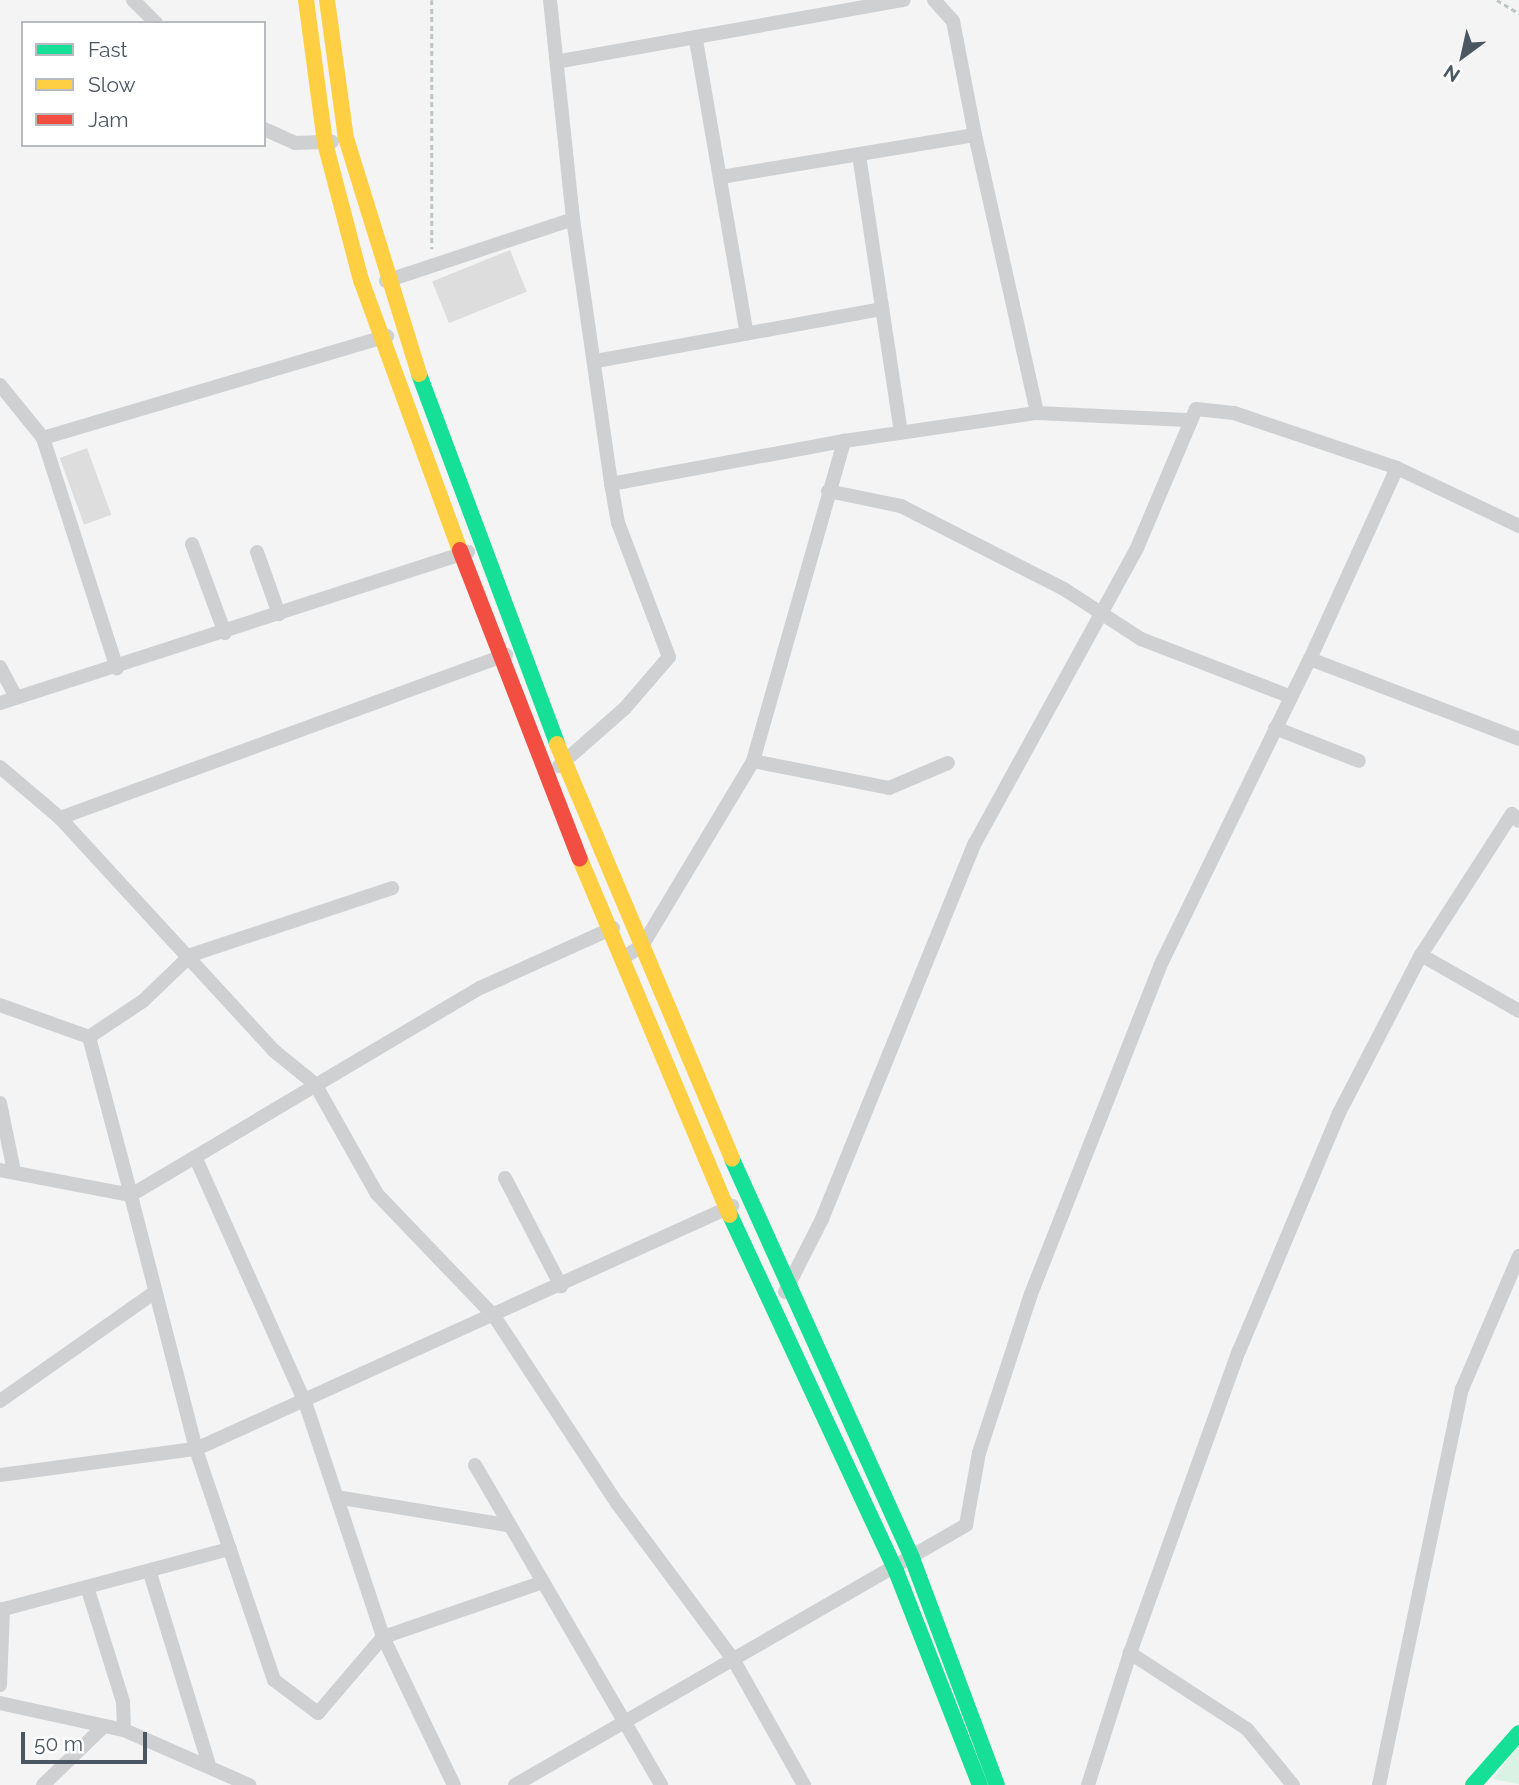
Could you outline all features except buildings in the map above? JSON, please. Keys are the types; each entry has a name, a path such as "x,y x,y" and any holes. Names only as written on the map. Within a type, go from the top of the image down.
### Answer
{"main road":[{"path":"306,0 325,144 383,337 462,555 608,931 727,1209 896,1571 980,1785"},
{"path":"327,0 346,138 402,333 479,548 590,831 631,920 787,1290 912,1558 997,1785"},
{"path":"569,834 590,831"},
{"path":"1473,1785 1519,1733"}],"street":[{"path":"134,0 154,21"},
{"path":"545,772 564,764 669,657 618,523 573,219 561,61 550,0"},
{"path":"561,61 696,40 904,0"},
{"path":"934,0 953,21 975,135 1037,413"},
{"path":"696,40 747,334"},
{"path":"266,130 284,141 325,144 346,138"},
{"path":"721,177 975,135"},
{"path":"859,155 901,433"},
{"path":"386,281 573,219"},
{"path":"596,361 883,309"},
{"path":"43,438 402,333"},
{"path":"0,385 43,438 117,668"},
{"path":"773,1308 787,1290 822,1219 975,843 1159,501 1187,420 1196,409 1212,407 1396,468 1519,526"},
{"path":"611,484 844,441 1037,413 1187,420"},
{"path":"621,959 642,946 752,761 844,441"},
{"path":"515,1785 627,1723 733,1659 896,1571 912,1558 959,1532 971,1516 979,1454 1031,1294 1160,966 1310,659 1396,468"},
{"path":"828,491 901,506 1177,656 1291,697"},
{"path":"192,544 225,633"},
{"path":"0,703 15,695 117,668 479,548"},
{"path":"257,552 279,614"},
{"path":"60,818 501,658 517,649"},
{"path":"1310,659 1519,739"},
{"path":"0,667 15,695"},
{"path":"1275,728 1359,761"},
{"path":"752,761 889,788 948,763"},
{"path":"0,767 60,818 191,955 273,1050 315,1084 377,1194 494,1316 617,1503 733,1659 804,1785"},
{"path":"1088,1785 1130,1653 1288,1229 1421,954 1517,813"},
{"path":"89,1037 144,1001 191,955 392,888"},
{"path":"0,1103 7,1171 131,1195 197,1161 315,1084 480,988 631,920"},
{"path":"1421,954 1519,1011"},
{"path":"0,1005 89,1037"},
{"path":"89,1037 196,1449 266,1669 308,1710 318,1713 383,1637 543,1582"},
{"path":"197,1161 305,1402 342,1498 383,1637 454,1785"},
{"path":"505,1178 561,1286"},
{"path":"0,1475 196,1449 561,1286 727,1209 747,1197"},
{"path":"1379,1785 1462,1389 1516,1272 1519,1256"},
{"path":"0,1401 155,1292"},
{"path":"475,1465 506,1525 543,1582 661,1785"},
{"path":"342,1498 506,1525"},
{"path":"0,1685 1,1609 88,1590 230,1549"},
{"path":"150,1573 208,1762"},
{"path":"88,1590 123,1702 124,1730"},
{"path":"1130,1653 1247,1729 1293,1785"},
{"path":"0,1703 124,1730 208,1762 249,1785"},
{"path":"43,1785 104,1726"}],"path":[{"path":"432,0 432,266"},
{"path":"1497,0 1519,13"}],"green space":[{"path":"1519,1745 1519,1784 1493,1779"}],"traffic: fast":[{"path":"419,374 557,744"},
{"path":"732,1159 912,1558 997,1785"},
{"path":"730,1215 896,1571 980,1785"},
{"path":"1473,1785 1519,1733"}],"traffic: slow":[{"path":"306,0 325,143 361,280 460,550"},
{"path":"327,0 346,138 419,374"},
{"path":"557,744 732,1159"},
{"path":"580,859 730,1215"}],"traffic: jam":[{"path":"460,550 580,859"}]}
